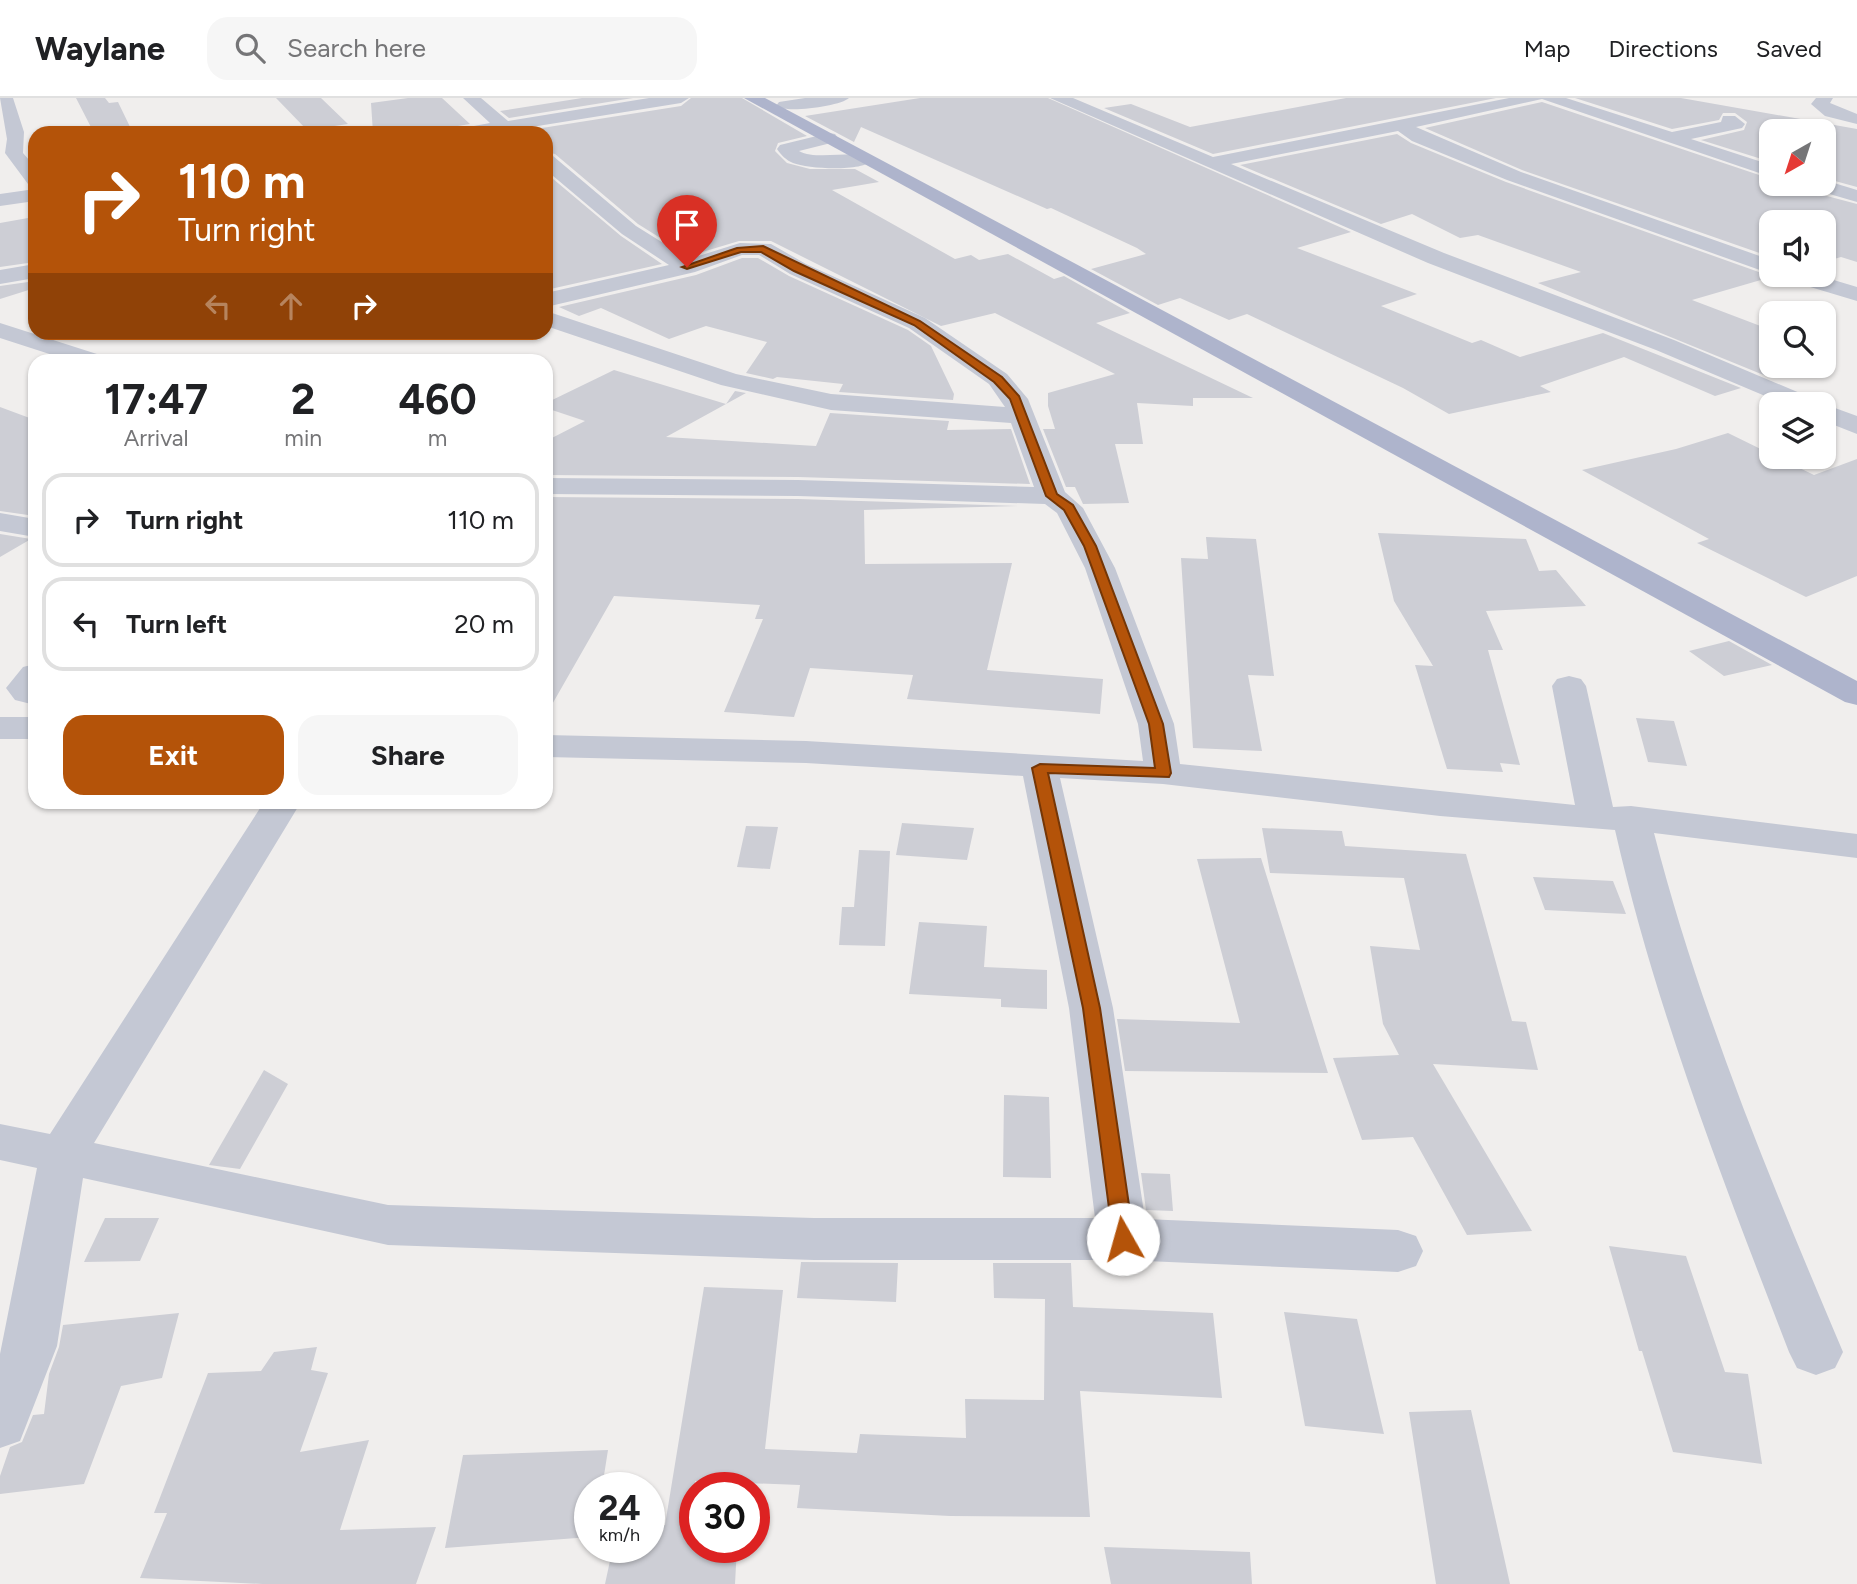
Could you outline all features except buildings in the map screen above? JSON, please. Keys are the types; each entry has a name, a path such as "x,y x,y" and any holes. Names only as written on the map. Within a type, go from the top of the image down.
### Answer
{"main road":[{"path":"752,98 829,138 864,160 1857,677"},
{"path":"777,102 1857,695"}],"street":[{"path":"5,98 11,112 16,145 14,153 28,171"},
{"path":"471,98 502,126"},
{"path":"529,126 681,98"},
{"path":"777,102 841,98"},
{"path":"1065,101 1112,98"},
{"path":"1210,163 1534,98"},
{"path":"1549,98 1759,167"},
{"path":"1825,98 1820,104 1831,112 1857,119"},
{"path":"1065,101 1436,258 1665,345 1777,392"},
{"path":"1666,138 1736,124 1729,120"},
{"path":"1400,124 1418,137 1514,176 1759,263"},
{"path":"829,138 786,149 789,154 806,161 864,160"},
{"path":"553,166 629,230 687,267"},
{"path":"1836,190 1857,196"},
{"path":"0,200 28,196"},
{"path":"553,298 687,267 740,250 763,249 798,269 917,323 998,379 1015,399 1023,416 1052,496"},
{"path":"0,277 28,272"},
{"path":"1832,287 1857,295"},
{"path":"553,320 730,380 831,402 1023,416"},
{"path":"0,330 28,339"},
{"path":"30,340 73,354"},
{"path":"1836,417 1857,426"},
{"path":"553,486 1052,496 1069,508 1100,568 1156,724 1163,773"},
{"path":"0,523 28,527"},
{"path":"1569,686 1614,818 1648,896 1732,1144 1816,1352"},
{"path":"0,728 28,728"},
{"path":"553,746 806,752 1040,768 1163,773 1440,805 1614,818 1857,846"},
{"path":"1040,768 1091,1008 1123,1239"},
{"path":"0,1423 15,1347 63,1154 278,809"},
{"path":"1798,838 1857,833"},
{"path":"0,1142 388,1224 814,1239 1123,1239 1398,1251"}],"route":[{"path":"687,267 740,250 763,249 798,269 917,323 998,379 1015,399 1023,416 1052,496 1069,508 1080,524 1100,568 1156,724 1163,773 1040,768 1091,1008 1109,1120 1123,1239"}]}
